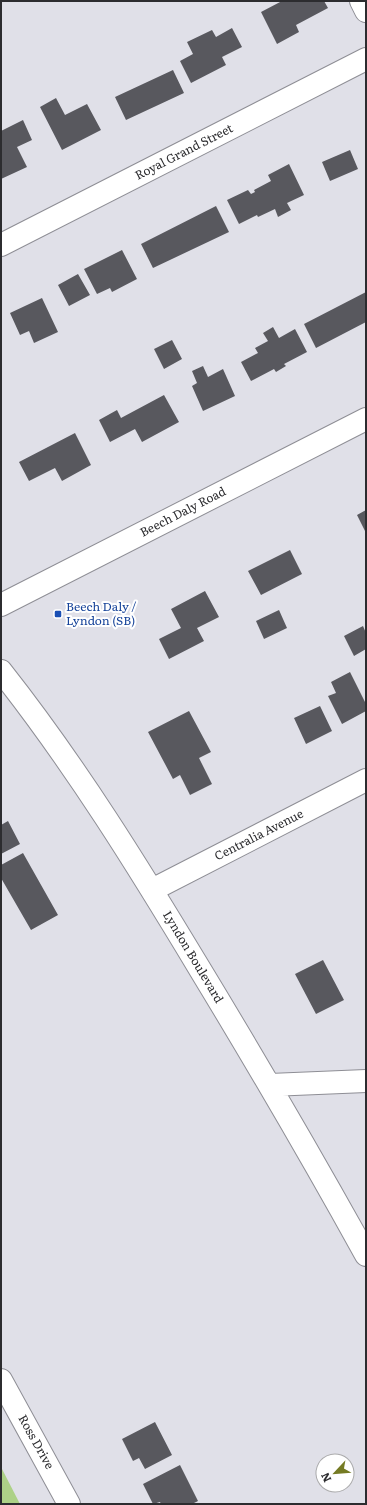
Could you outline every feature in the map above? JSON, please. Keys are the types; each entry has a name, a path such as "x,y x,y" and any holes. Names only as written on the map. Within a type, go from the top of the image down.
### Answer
{"street":[{"path":"361,1 366,11"},
{"name":"Royal Grand Street","path":"1,245 366,59"},
{"name":"Beech Daly Road","path":"1,605 366,419"},
{"name":"Lyndon Boulevard","path":"1,671 59,746 91,793 152,890 270,1085 319,1169 366,1255"},
{"name":"Centralia Avenue","path":"152,890 366,780"},
{"path":"270,1085 366,1081"},
{"name":"Ross Drive","path":"1,1380 69,1504"}],"green space":[{"path":"1,1467 20,1504 1,1504"}],"building":[{"path":"282,1 324,1 328,8 296,25 299,32 277,44 261,12"},
{"path":"232,28 242,47 222,57 226,65 191,83 180,61 193,54 187,42 212,30 216,37"},
{"path":"173,70 184,93 126,120 115,97"},
{"path":"56,98 65,115 87,104 101,130 62,150 40,107"},
{"path":"23,120 32,140 17,147 27,167 1,179 1,131"},
{"path":"350,150 358,169 330,181 322,162"},
{"path":"289,164 304,195 287,203 291,210 278,217 275,209 258,217 257,215 239,224 227,200 248,190 251,194 255,192 254,190 271,181 268,175"},
{"path":"216,206 229,232 153,268 141,244"},
{"path":"122,250 137,279 112,292 110,288 97,294 84,269"},
{"path":"78,274 90,295 69,306 58,285"},
{"path":"366,292 366,322 316,348 304,324"},
{"path":"42,298 58,332 34,343 29,331 20,335 10,313"},
{"path":"273,327 279,338 295,329 307,352 284,364 286,366 276,372 274,369 251,381 241,362 258,353 255,348 268,341 263,333"},
{"path":"172,340 182,359 164,369 154,349"},
{"path":"203,366 208,377 223,369 235,396 203,411 192,386 197,383 192,371"},
{"path":"164,395 179,422 142,442 135,429 110,442 99,420 117,410 121,418"},
{"path":"75,433 91,465 62,481 55,468 29,481 19,462"},
{"path":"366,510 366,533 357,515"},
{"path":"290,550 302,574 261,595 248,571"},
{"path":"205,591 219,617 197,628 204,641 169,659 159,639 181,628 171,609"},
{"path":"279,610 287,628 264,639 256,621"},
{"path":"363,626 366,633 366,649 354,656 344,636"},
{"path":"350,672 366,704 366,711 342,724 328,696 336,693 331,682"},
{"path":"320,706 332,731 306,744 294,718"},
{"path":"189,711 211,752 199,758 212,784 190,795 180,775 173,779 148,732"},
{"path":"8,821 20,844 1,854 1,825"},
{"path":"23,853 58,915 31,930 1,878 1,865"},
{"path":"323,960 344,1000 316,1014 295,974"},
{"path":"155,1422 172,1455 145,1469 139,1458 133,1461 122,1439"},
{"path":"180,1465 198,1501 192,1504 161,1504 160,1502 153,1504 143,1484"}],"place":[{"name":"Beech Daly / Lyndon (SB)","path":"58,614"}]}
